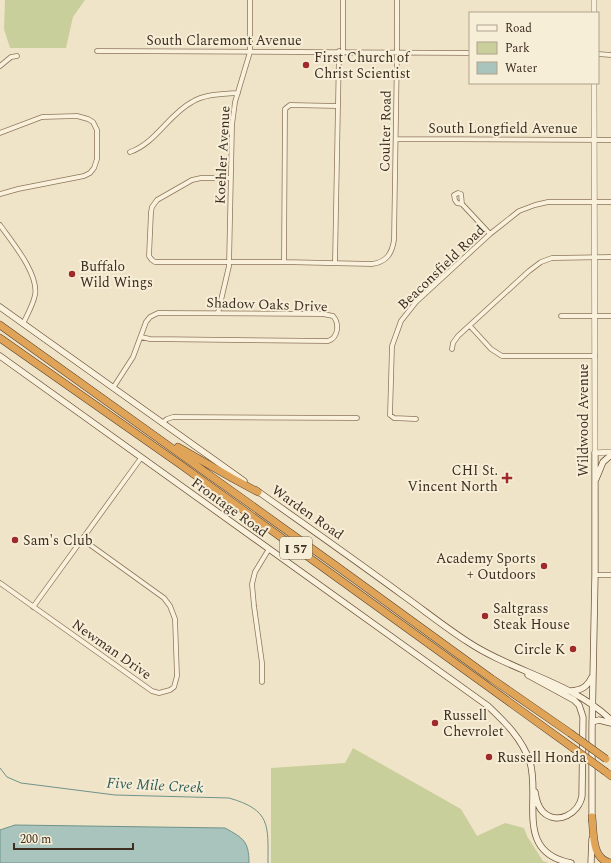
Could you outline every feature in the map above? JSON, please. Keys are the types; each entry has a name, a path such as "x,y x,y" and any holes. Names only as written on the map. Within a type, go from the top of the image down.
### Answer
{"highway":[{"name":"I 57","path":"0,325 609,761"},
{"name":"I 57","path":"0,338 187,470 608,774"},
{"path":"142,426 258,492"},
{"path":"592,817 596,853 602,860 611,863"}],"main road":[{"name":"Warden Road","path":"0,307 258,492 314,530 468,642 570,691 592,705 611,721"},
{"name":"Frontage Road","path":"0,356 488,706 506,723 523,746 530,764 533,784"},
{"name":"Wildwood Avenue","path":"591,863 595,453"},
{"path":"595,481 601,465 611,454"},
{"path":"509,663 574,700 579,705 583,717 582,796 581,802 575,811 561,818 549,816 544,812 537,800 533,784"},
{"path":"570,691 580,690 585,687 593,673"},
{"path":"592,722 599,720 611,721"},
{"path":"533,784 532,819 534,832 541,846 551,855 571,863"}],"street":[{"name":"Koehler Avenue","path":"218,313 230,262 232,125 238,93 250,52 250,0"},
{"path":"231,178 196,179 157,200 152,207 151,212 149,256 152,260 155,262 335,263 338,106 343,0"},
{"name":"Coulter Road","path":"335,263 372,264 380,262 391,252 394,240 397,0"},
{"path":"594,0 594,12"},
{"name":"South Claremont Avenue","path":"97,51 341,51 469,53"},
{"path":"599,54 611,54"},
{"path":"0,66 11,57 17,56"},
{"name":"Wildwood Avenue","path":"594,84 595,453"},
{"path":"130,152 145,143 179,111 192,101 206,96 238,93"},
{"path":"284,262 285,109 290,105 338,106"},
{"path":"0,133 33,119 42,117 77,116 88,118 93,122 97,130 98,138 96,165 90,173 84,176 18,188 0,194"},
{"name":"South Longfield Avenue","path":"396,138 611,140"},
{"name":"Beaconsfield Road","path":"416,419 394,418 390,415 391,355 397,330 405,315 416,302 490,234 516,213 535,205 548,202 611,202"},
{"path":"462,204 490,234"},
{"path":"0,225 31,272 34,280 34,297 23,324"},
{"path":"452,349 453,343 458,336 529,271 541,262 559,257 611,257"},
{"name":"Shadow Oaks Drive","path":"113,388 133,357 141,337 148,320 154,314 218,313 330,315 333,316 336,321 336,335 329,341 304,342 150,339 141,337"},
{"path":"561,316 611,316"},
{"path":"470,326 491,349 502,356 595,356"},
{"path":"162,423 172,417 357,418"},
{"path":"595,453 611,454"},
{"path":"33,607 141,458"},
{"name":"Newman Drive","path":"0,583 152,691 159,693 165,692 174,687 177,676 175,619 169,604 164,598 82,540"},
{"path":"262,682 262,663 252,584 255,572 269,549"},
{"path":"595,575 611,575"}],"green space":[{"path":"5,0 85,0 73,17 66,48 10,48 4,29"},
{"path":"353,748 461,809 477,836 505,823 524,828 527,836 543,861 549,863 271,863 271,768 345,763"}],"water":[{"path":"15,825 225,828 244,841 248,850 249,863 0,863 0,830"}],"waterway":[{"name":"Five Mile Creek","path":"0,768 7,777 21,783 115,795 229,798 253,808 260,814 267,829 268,863"}],"place":[{"name":"First Church of Christ Scientist","path":"306,65"},
{"name":"Buffalo Wild Wings","path":"72,274"},
{"name":"CHI St. Vincent North","path":"507,478"},
{"name":"Sam's Club","path":"15,540"},
{"name":"Academy Sports + Outdoors","path":"544,566"},
{"name":"Saltgrass Steak House","path":"485,616"},
{"name":"Circle K","path":"573,649"},
{"name":"Russell Chevrolet","path":"435,723"},
{"name":"Russell Honda","path":"489,757"}]}
